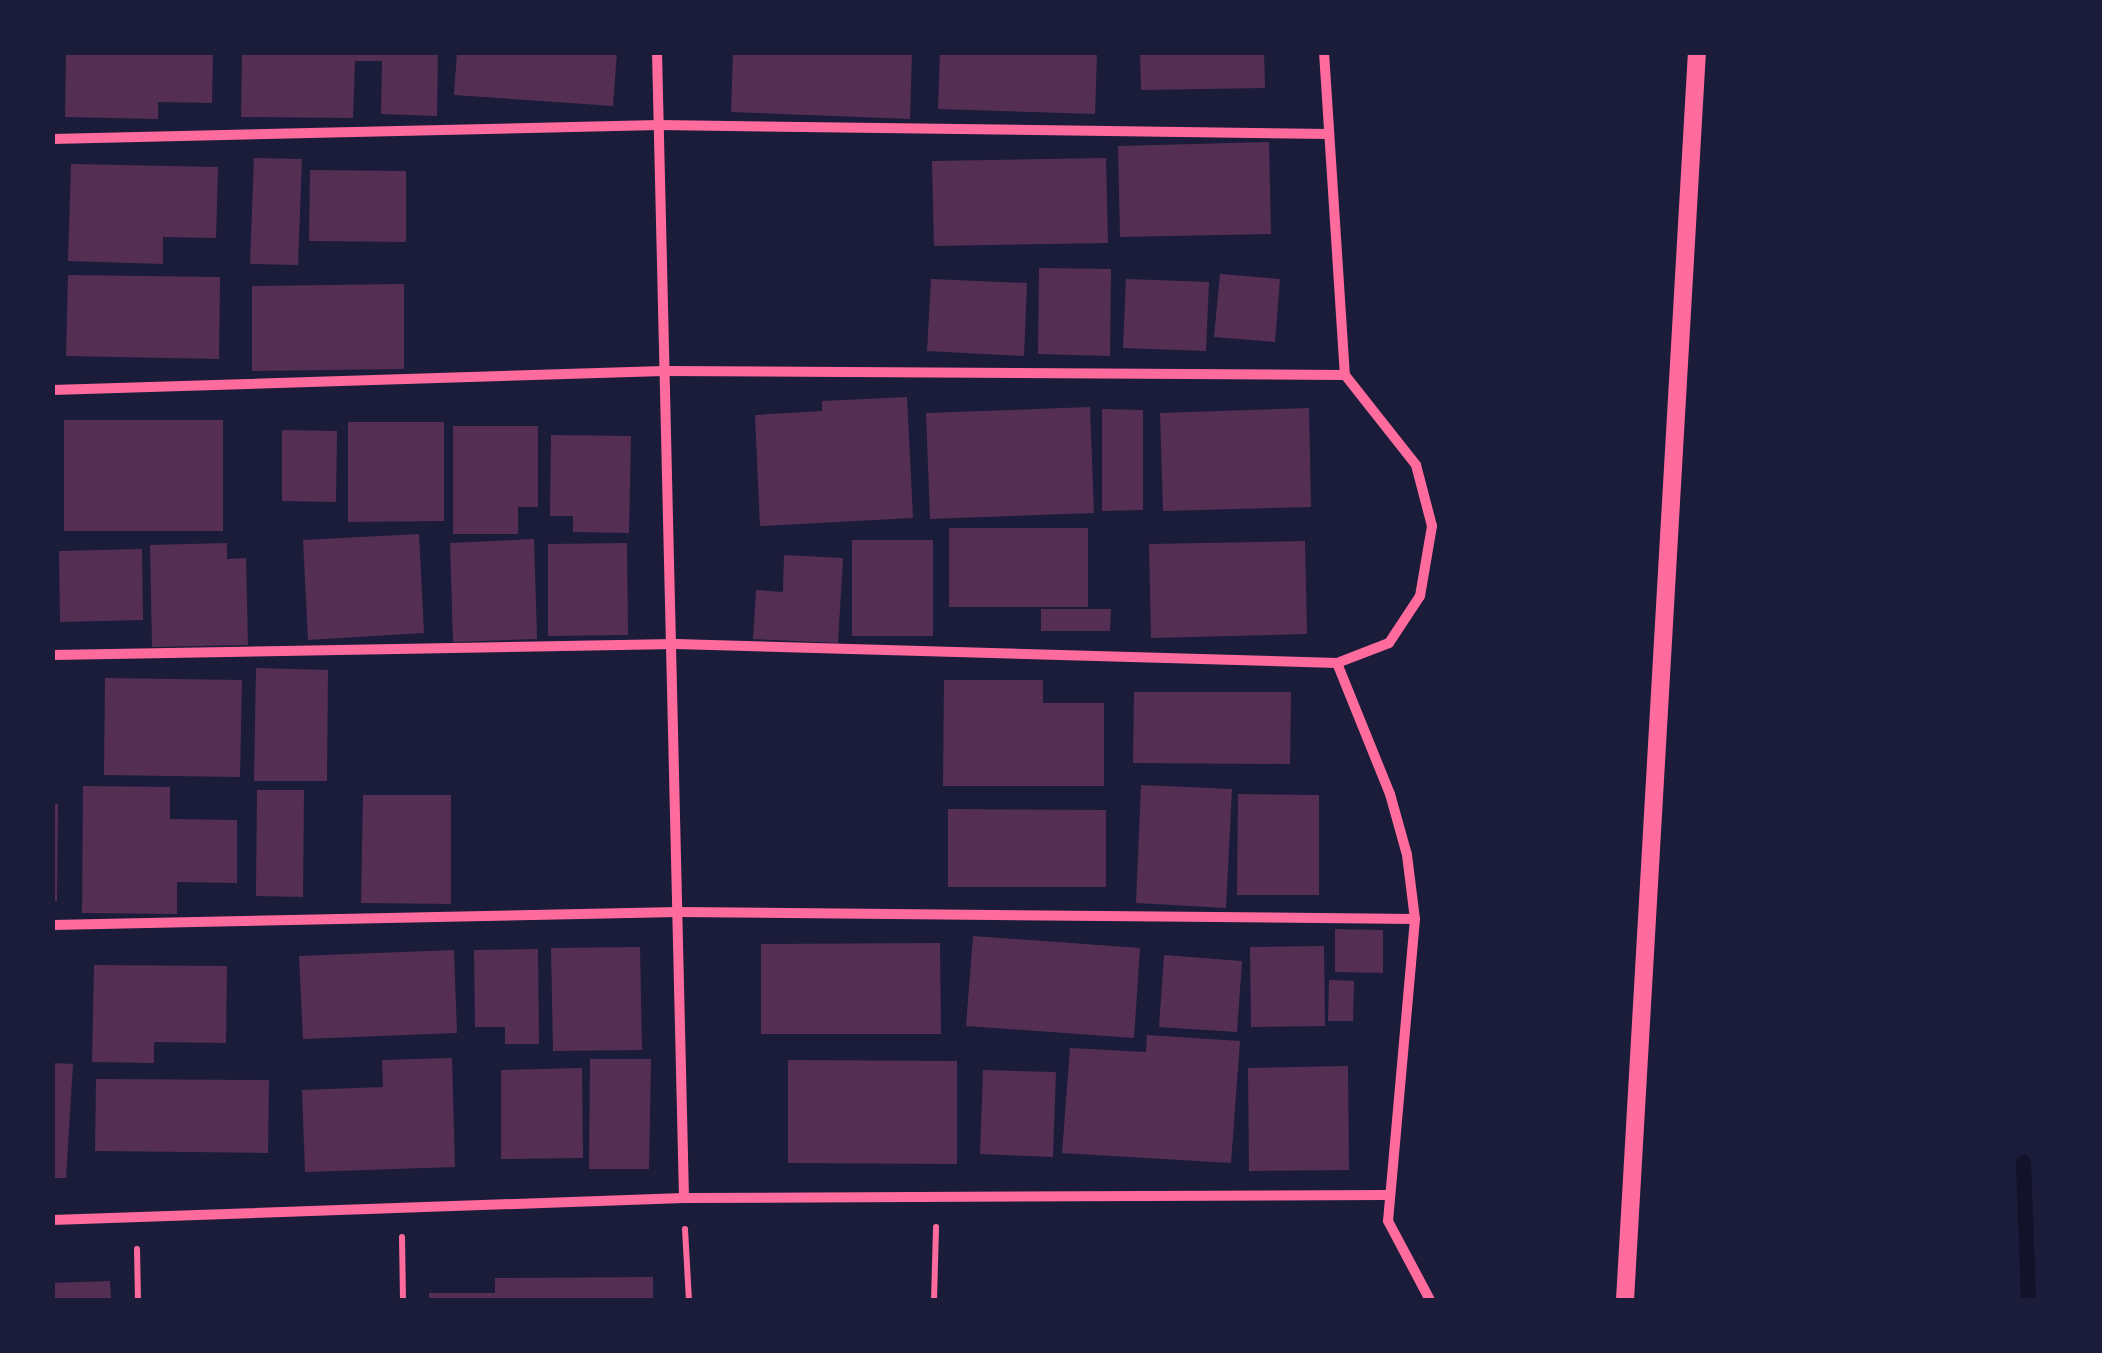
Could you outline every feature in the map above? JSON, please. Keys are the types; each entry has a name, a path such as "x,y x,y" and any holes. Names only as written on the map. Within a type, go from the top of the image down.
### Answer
{"street":[{"path":"657,52 664,371 676,644 684,1198"},
{"path":"52,655 676,644 1337,663 1389,642 1420,596 1432,526 1416,465 1346,376 1324,52"},
{"path":"1626,1300 1696,52"},
{"path":"52,139 659,125 1329,134"},
{"path":"52,390 664,371 1346,376"},
{"path":"1337,663 1390,794 1415,919 1388,1221 1430,1300"},
{"path":"52,926 678,912 1415,919"},
{"path":"52,1220 684,1198 936,1201 1388,1195"}],"path":[{"path":"684,1198 689,1300"},
{"path":"934,1300 936,1201"},
{"path":"402,1210 403,1300"},
{"path":"136,1218 138,1300"}],"building":[{"path":"66,52 213,52 212,103 158,102 158,119 65,117"},
{"path":"242,52 438,52 437,116 381,114 382,61 355,61 353,118 241,117"},
{"path":"457,52 617,52 613,106 454,95"},
{"path":"733,52 912,52 910,119 731,112"},
{"path":"940,52 1097,52 1095,114 938,109"},
{"path":"1140,52 1264,52 1265,88 1141,90"},
{"path":"1269,142 1271,234 1120,237 1118,146"},
{"path":"254,158 302,159 298,265 250,264"},
{"path":"1106,158 1108,243 934,246 932,161"},
{"path":"71,164 218,167 216,238 163,237 163,264 68,261"},
{"path":"310,170 406,171 406,242 309,241"},
{"path":"1039,268 1111,269 1110,356 1038,354"},
{"path":"1220,274 1280,279 1275,342 1214,337"},
{"path":"68,275 220,277 219,359 66,356"},
{"path":"931,279 1027,283 1024,356 927,351"},
{"path":"1126,279 1209,282 1206,351 1123,348"},
{"path":"404,284 404,369 252,371 252,286"},
{"path":"907,397 913,518 760,526 755,415 822,411 822,401"},
{"path":"1090,407 1094,513 930,519 926,413"},
{"path":"1309,408 1311,507 1163,511 1160,413"},
{"path":"1102,409 1143,410 1143,510 1102,511"},
{"path":"64,420 223,420 223,531 64,531"},
{"path":"348,422 444,422 444,521 348,522"},
{"path":"453,426 538,426 538,507 518,507 518,534 453,534"},
{"path":"282,430 337,431 336,502 282,501"},
{"path":"551,435 631,436 629,533 573,532 573,516 550,516"},
{"path":"949,528 1088,528 1088,607 949,607"},
{"path":"419,534 424,633 308,640 303,540"},
{"path":"534,539 537,639 453,642 450,543"},
{"path":"852,540 933,540 933,636 852,636"},
{"path":"1305,541 1307,634 1151,638 1149,544"},
{"path":"227,543 227,559 246,558 248,645 152,647 150,545"},
{"path":"627,543 628,635 548,636 548,544"},
{"path":"142,549 143,620 60,622 59,551"},
{"path":"784,555 843,558 838,643 753,639 756,590 783,592"},
{"path":"1041,609 1111,609 1110,631 1041,631"},
{"path":"256,668 328,670 327,781 254,781"},
{"path":"105,678 242,680 240,777 104,775"},
{"path":"944,680 1043,680 1043,703 1104,703 1104,786 943,786"},
{"path":"1134,692 1291,692 1290,764 1133,763"},
{"path":"1141,785 1232,789 1226,908 1136,903"},
{"path":"83,786 170,787 170,819 237,820 237,883 177,882 177,914 82,913"},
{"path":"257,790 304,790 303,897 256,896"},
{"path":"1238,794 1319,795 1319,895 1237,895"},
{"path":"363,795 451,795 451,904 361,903"},
{"path":"52,804 58,804 57,901 52,901"},
{"path":"948,809 1106,810 1106,887 948,887"},
{"path":"1335,929 1383,930 1383,973 1335,972"},
{"path":"973,936 1140,948 1134,1038 966,1026"},
{"path":"940,943 941,1034 761,1034 761,944"},
{"path":"1324,946 1325,1026 1251,1027 1250,947"},
{"path":"640,947 642,1050 553,1051 551,948"},
{"path":"538,949 539,1044 505,1044 505,1027 475,1027 474,950"},
{"path":"454,950 457,1033 303,1039 299,956"},
{"path":"1164,955 1242,961 1237,1032 1159,1027"},
{"path":"94,965 227,966 226,1043 154,1042 154,1063 92,1062"},
{"path":"1329,980 1354,981 1353,1021 1328,1021"},
{"path":"1147,1035 1240,1041 1231,1163 1062,1153 1070,1048 1146,1052"},
{"path":"452,1058 455,1167 305,1172 302,1090 383,1087 382,1060"},
{"path":"590,1059 651,1059 649,1169 589,1169"},
{"path":"788,1060 957,1061 957,1164 788,1163"},
{"path":"52,1063 73,1064 66,1178 52,1178"},
{"path":"1348,1066 1349,1170 1249,1171 1248,1068"},
{"path":"582,1068 583,1158 501,1159 501,1070"},
{"path":"983,1070 1056,1072 1053,1157 980,1154"},
{"path":"96,1079 269,1080 268,1153 95,1151"},
{"path":"653,1277 653,1300 429,1300 429,1293 495,1293 495,1278"},
{"path":"110,1281 111,1300 52,1300 52,1283"}],"waterway":[{"path":"2023,1162 2028,1300"}]}
